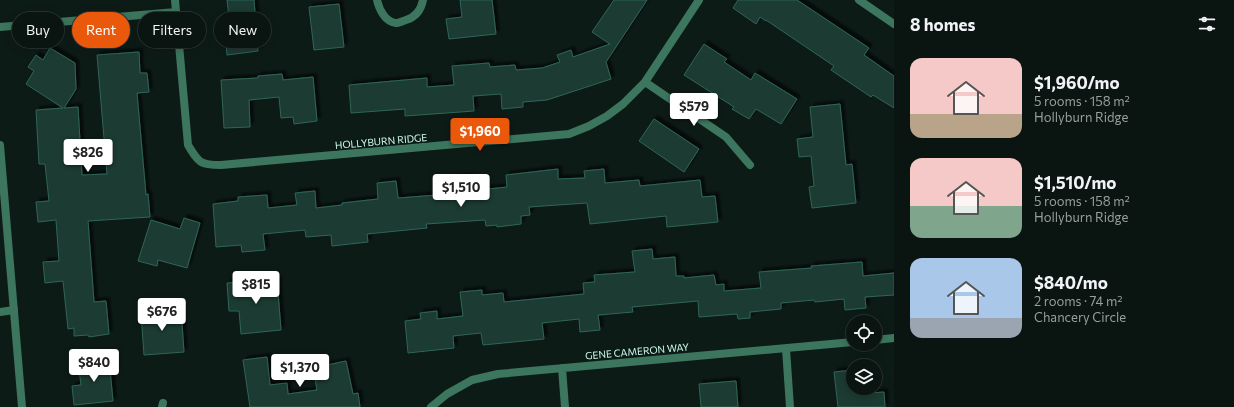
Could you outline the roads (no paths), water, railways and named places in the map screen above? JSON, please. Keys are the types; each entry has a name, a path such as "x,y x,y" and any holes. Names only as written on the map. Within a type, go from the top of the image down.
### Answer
{"street":[{"path":"175,0 176,12"},
{"path":"377,0 379,9 386,18 396,23 413,18 421,8 423,0"},
{"name":"HOLLYBURN RIDGE","path":"179,48 188,145 196,159 207,165 570,134 590,126 607,116 623,104 645,82 699,0"},
{"path":"859,0 894,24"},
{"path":"0,28 138,15"},
{"path":"645,82 726,137 750,165"},
{"path":"0,145 22,407"},
{"path":"0,312 14,310"},
{"path":"882,339 894,338"},
{"name":"GENE CAMERON WAY","path":"430,407 447,394 472,380 498,374 846,343"},
{"path":"786,349 790,407"},
{"path":"562,368 565,407"}]}
